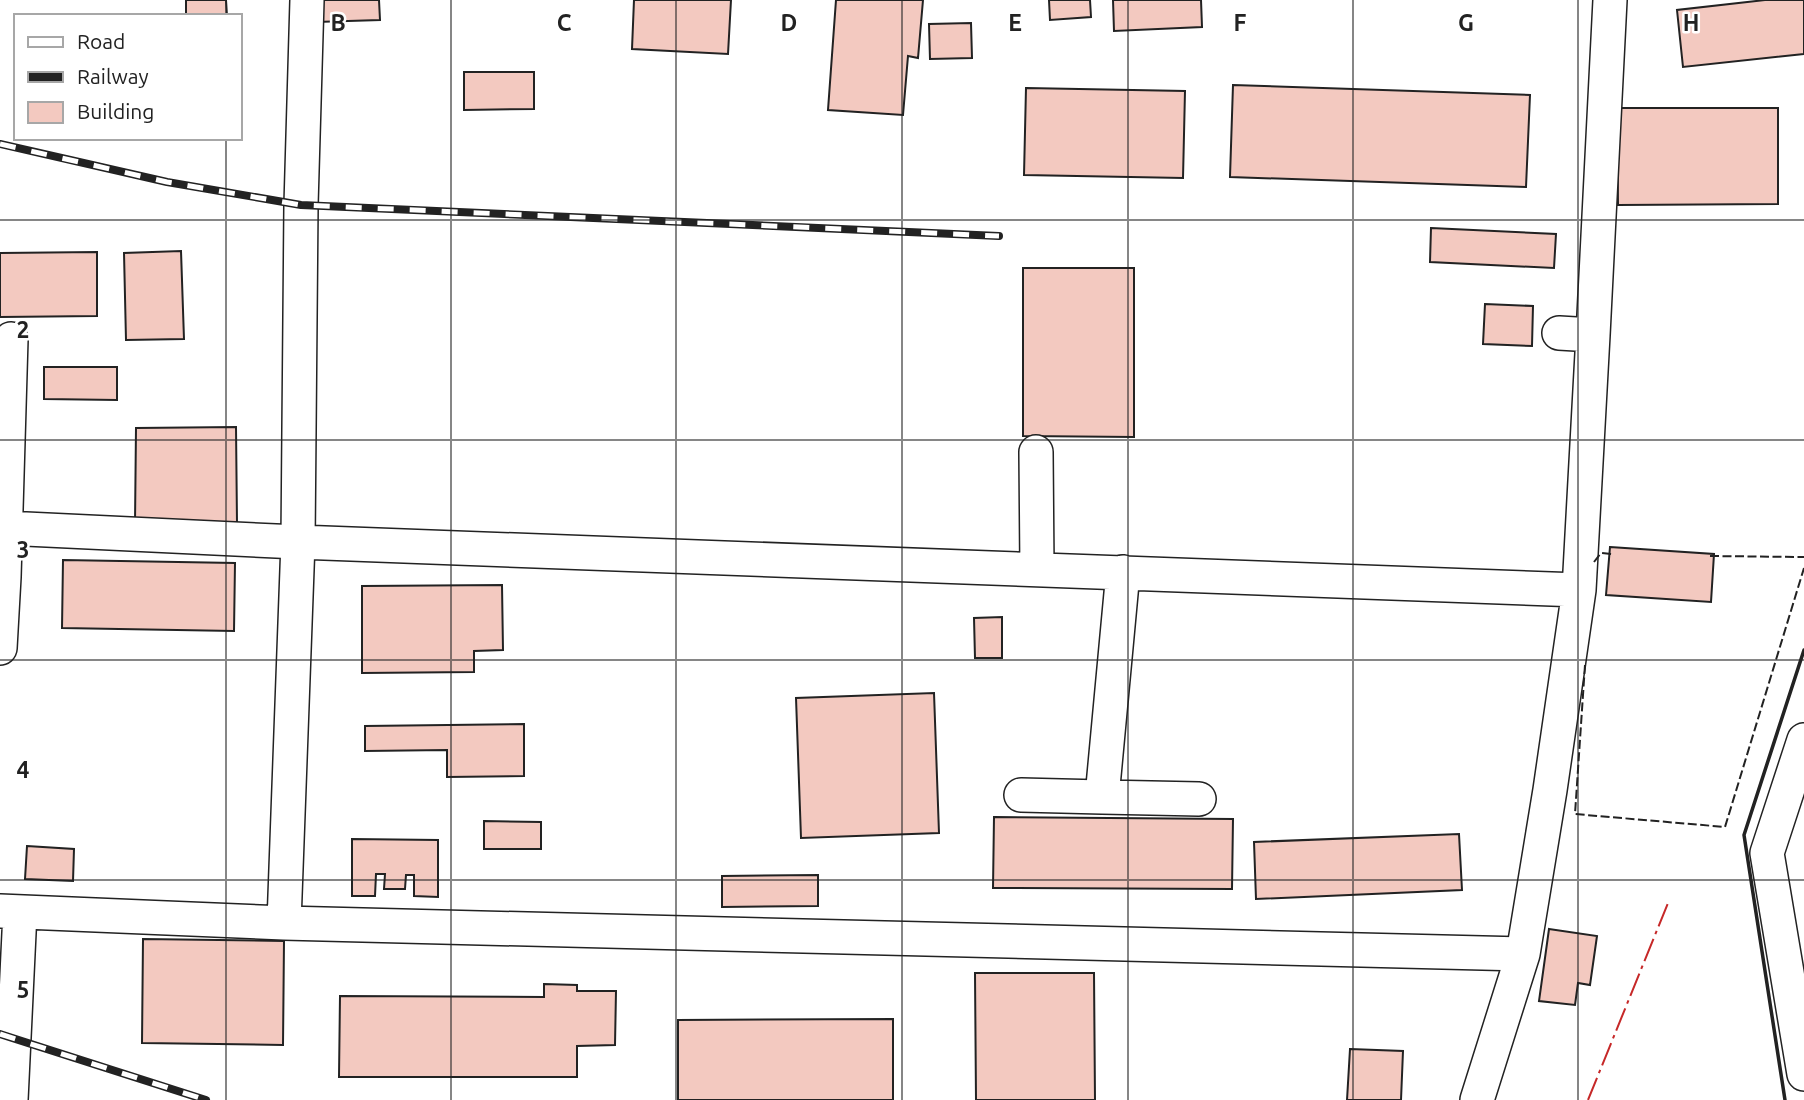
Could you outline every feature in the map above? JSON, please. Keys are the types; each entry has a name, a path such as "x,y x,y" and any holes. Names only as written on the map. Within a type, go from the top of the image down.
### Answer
{"street":[{"path":"284,923 298,542 301,205 307,0"},
{"path":"1477,1100 1523,954 1579,590 1610,0"},
{"path":"1559,333 1593,335"},
{"path":"0,648 11,339"},
{"path":"1036,452 1037,569"},
{"path":"5,528 298,542 1579,590"},
{"path":"1102,797 1123,572"},
{"path":"1804,740 1767,853 1804,1074"},
{"path":"1021,795 1199,799"},
{"path":"11,1100 10,912 284,923 1523,954"}],"building":[{"path":"186,0 226,0 227,14 186,14"},
{"path":"315,0 379,0 380,20 316,22"},
{"path":"634,0 731,0 728,54 632,49"},
{"path":"836,0 923,0 918,58 908,56 903,115 828,110"},
{"path":"1049,0 1090,0 1091,17 1050,20"},
{"path":"1113,0 1201,0 1202,27 1114,31"},
{"path":"1765,0 1804,0 1804,54 1683,67 1677,10"},
{"path":"971,23 972,58 930,59 929,24"},
{"path":"464,72 534,72 534,109 464,110"},
{"path":"1233,85 1530,95 1526,187 1230,177"},
{"path":"1026,88 1185,91 1183,178 1024,175"},
{"path":"1617,108 1778,108 1778,204 1618,205"},
{"path":"1431,228 1556,234 1554,268 1430,262"},
{"path":"181,251 184,339 126,340 124,253"},
{"path":"97,252 97,316 0,317 0,253"},
{"path":"1023,268 1134,268 1134,437 1023,436"},
{"path":"1485,304 1533,306 1532,346 1483,344"},
{"path":"44,367 117,367 117,400 44,399"},
{"path":"236,427 237,523 135,523 136,428"},
{"path":"1610,547 1714,554 1711,602 1606,595"},
{"path":"63,560 235,563 234,631 62,628"},
{"path":"502,585 503,650 474,651 474,672 362,673 362,586"},
{"path":"1002,617 1002,658 975,658 974,618"},
{"path":"934,693 939,833 801,838 796,698"},
{"path":"524,724 524,776 447,777 447,750 365,751 365,726"},
{"path":"994,817 1233,819 1232,889 993,888"},
{"path":"484,821 541,822 541,849 484,849"},
{"path":"1459,834 1462,890 1256,899 1254,842"},
{"path":"352,839 438,840 438,897 414,896 414,875 406,875 405,889 384,889 385,874 376,874 375,896 352,896"},
{"path":"27,846 74,849 73,881 25,879"},
{"path":"818,875 818,906 722,907 722,876"},
{"path":"1549,929 1597,936 1590,985 1578,983 1575,1005 1539,1001"},
{"path":"143,939 284,941 283,1045 142,1043"},
{"path":"975,973 1094,973 1095,1100 976,1100"},
{"path":"544,984 577,985 577,991 616,991 615,1045 577,1046 577,1077 339,1077 340,996 544,997"},
{"path":"893,1019 893,1100 678,1100 678,1020"},
{"path":"1350,1049 1403,1051 1401,1100 1347,1100"}],"railway":[{"path":"0,144 167,182 301,205 999,236"},
{"path":"0,1034 206,1100"}],"fence":[{"path":"1594,562 1601,553 1612,554"},
{"path":"1710,556 1804,557"},
{"path":"1585,665 1575,814 1725,827 1804,568"}],"wall":[{"path":"1785,1100 1744,835 1804,650"}],"power":[{"path":"1588,1100 1668,903"}]}
